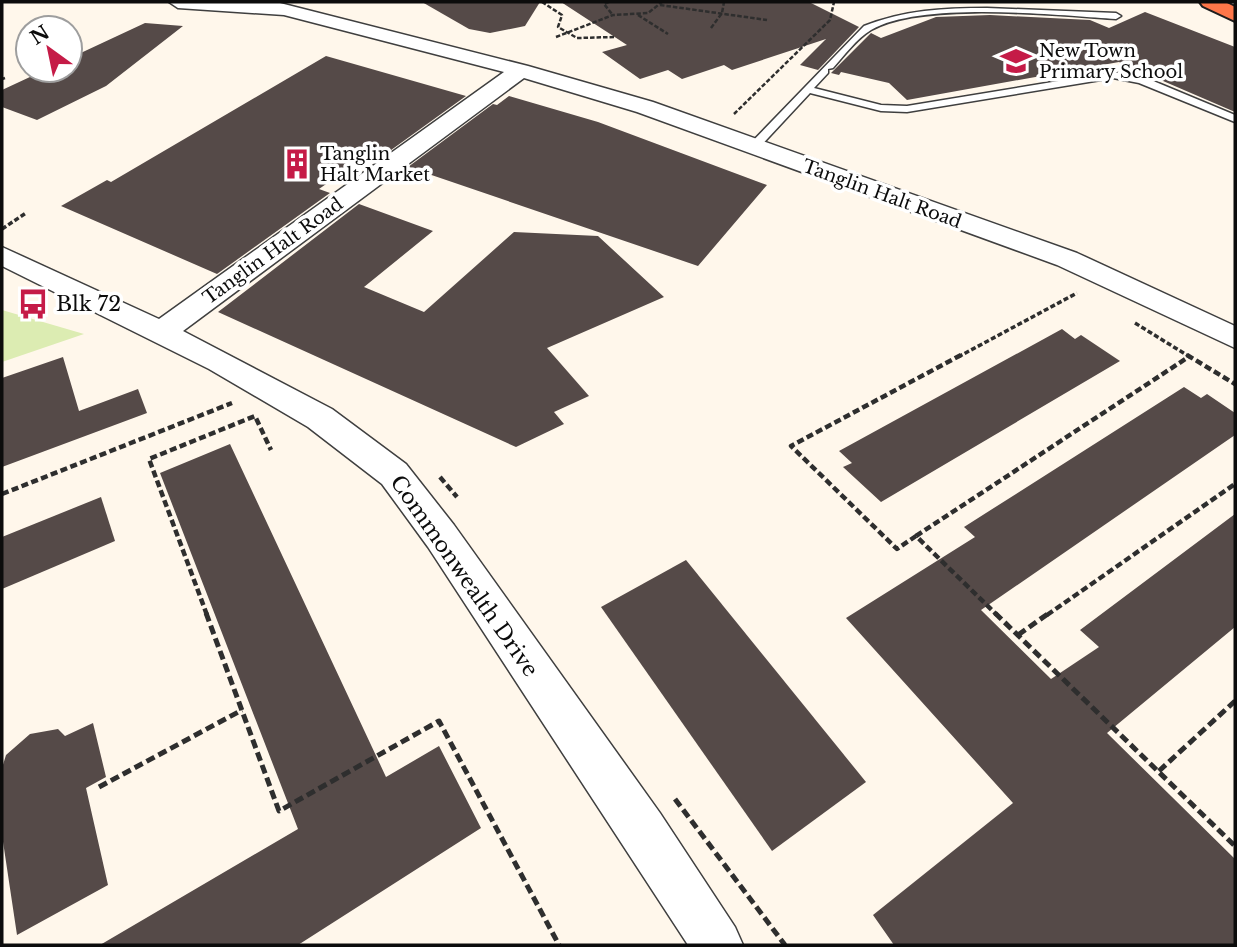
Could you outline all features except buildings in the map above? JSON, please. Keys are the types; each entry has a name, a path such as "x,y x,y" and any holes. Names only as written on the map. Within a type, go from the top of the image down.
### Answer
{"street":[{"name":"Tanglin Halt Road","path":"178,2 285,11"},
{"name":"Tanglin Halt Road","path":"255,2 521,70 645,107 725,126 753,146 1067,259 1235,338"},
{"name":"Tanglin Halt Road","path":"160,333 521,70"},
{"name":"Commonwealth Drive","path":"2,255 220,361 320,418 394,474 441,536 643,830 717,945"}],"lane":[{"path":"753,146 867,29 909,12 984,10 1116,16"},
{"path":"807,89 881,108 907,109 1113,75 1142,80 1235,119"}],"path":[{"path":"542,2 562,15 558,27 577,38 615,37"},
{"path":"609,2 604,4 606,10 613,15"},
{"path":"711,28 722,13 724,2"},
{"path":"725,126 830,20 834,2"},
{"path":"556,37 613,15 638,15 661,4 767,20"},
{"path":"638,15 668,34"},
{"path":"788,60 801,63"},
{"path":"2,229 26,213"},
{"path":"2,223 9,224"},
{"path":"1081,291 791,446 897,549 1190,356 1235,384"},
{"path":"2,494 243,399"},
{"path":"271,450 255,416 149,459 279,811 439,721 559,945"},
{"path":"1018,635 1235,484"},
{"path":"915,536 1235,846"},
{"path":"1159,771 1235,701"},
{"path":"99,787 242,710"}],"green space":[{"path":"2,310 84,334 2,362"}],"place":[{"name":"New Town Primary School","path":"1016,61"},
{"name":"Tanglin Halt Market","path":"297,164"},
{"name":"Blk 72","path":"33,304"}]}
